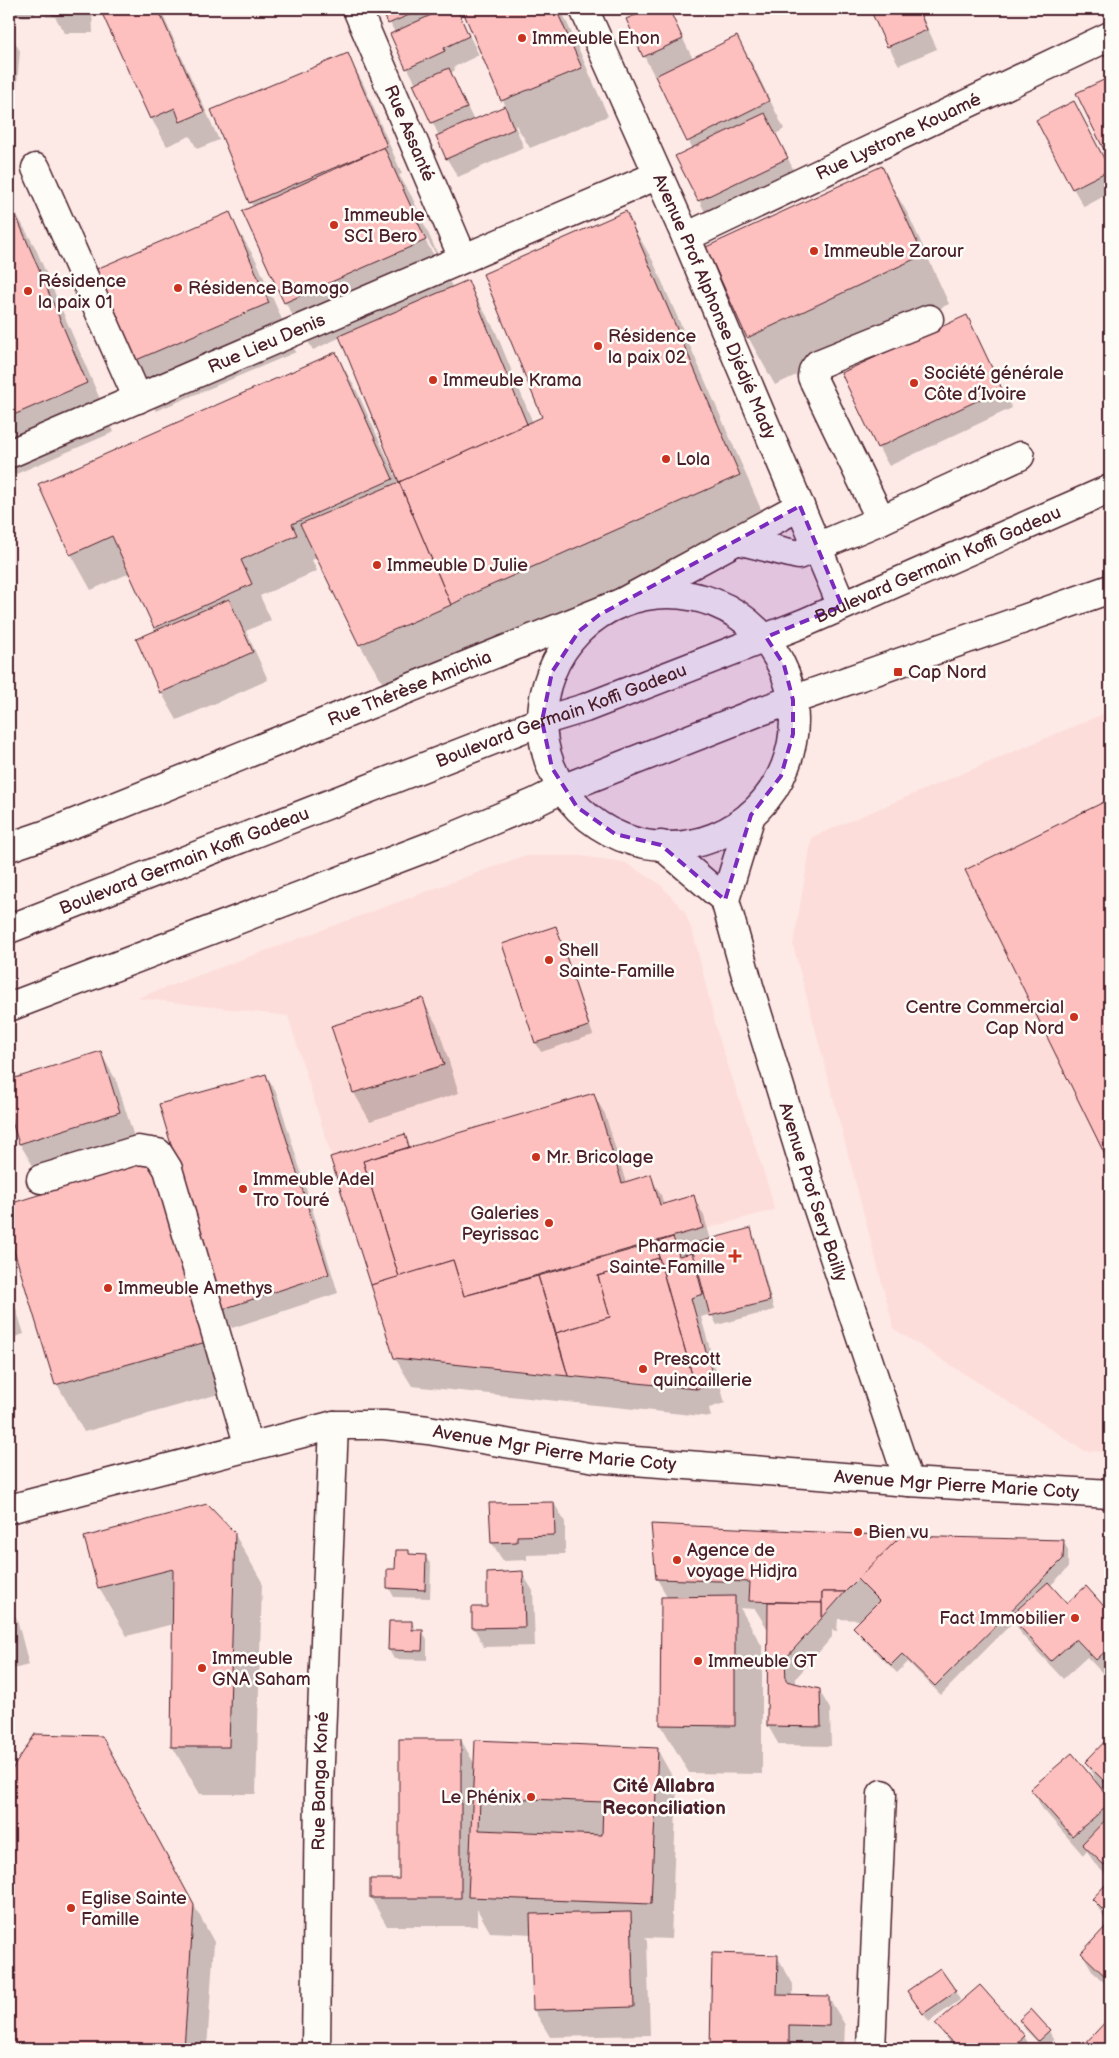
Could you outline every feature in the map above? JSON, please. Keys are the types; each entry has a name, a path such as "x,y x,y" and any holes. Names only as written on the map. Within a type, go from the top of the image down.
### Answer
{"street":[{"name":"Rue Assanté","path":"357,9 463,258"},
{"name":"Avenue Prof Alphonse Djédjé Mady","path":"587,10 686,237 842,606"},
{"name":"Rue Lystrone Kouamé","path":"686,237 1110,36"},
{"path":"36,168 138,399"},
{"name":"Rue Lieu Denis","path":"11,453 658,175"},
{"path":"881,520 812,377 813,371 818,364 929,319"},
{"path":"738,540 798,555 881,520 1020,456"},
{"name":"Boulevard Germain Koffi Gadeau","path":"9,929 542,721 585,708 766,637 842,606 1110,489"},
{"name":"Rue Thérèse Amichia","path":"9,847 59,829 621,603 800,506"},
{"path":"9,1007 436,844 534,803 562,788 793,700 1110,589"},
{"path":"670,594 696,597 746,617 766,637 784,664 793,700 793,734 790,751 781,776 768,796 750,815 731,829 707,839 683,845 661,845 638,842 615,834 602,827 577,807 562,788 552,768 544,745 542,721 545,695 552,672 564,649 579,631 600,615 621,603 644,597 670,594"},
{"path":"661,845 725,900 750,815"},
{"name":"Avenue Prof Sery Bailly","path":"725,900 749,986 809,1182 908,1482"},
{"path":"41,1179 138,1150 158,1153 168,1169 249,1447"},
{"name":"Avenue Mgr Pierre Marie Coty","path":"9,1509 334,1425 384,1425 420,1429 595,1458 908,1482 1110,1494"},
{"name":"Rue Banga Koné","path":"316,2049 319,1786 334,1425"},
{"path":"871,2049 882,1794"}],"highlighted area":[{"path":"800,506 842,606 766,637 784,665 793,700 793,734 781,776 751,815 725,900 661,845 615,834 577,807 552,768 542,721 552,672 579,631 599,615"}],"shaded area":[{"name":"Centre Commercial Cap Nord","path":"1110,711 1110,1452 1085,1451 894,1329 793,945 812,837"},
{"path":"523,856 581,856 624,862 659,883 685,912 694,936 718,1035 771,1194 774,1210 464,1296 453,1260 371,1285 288,1016 137,998"}],"building":[{"path":"52,9 83,9 83,14 53,15"},
{"path":"100,9 158,9 204,112 180,122 175,108 150,119"},
{"path":"382,9 423,9 388,24"},
{"path":"444,9 457,9 469,36 444,48 445,51 406,69 390,34"},
{"name":"Immeuble Ehon","path":"462,9 556,9 582,68 501,101"},
{"path":"650,9 669,9 683,39 643,57 626,19"},
{"path":"870,9 918,9 927,30 887,47"},
{"path":"737,36 769,101 687,142 655,76"},
{"path":"348,53 387,146 249,203 211,110"},
{"path":"449,68 467,108 431,123 413,84"},
{"path":"1110,77 1110,162 1076,93"},
{"path":"1074,101 1110,170 1072,189 1036,120"},
{"path":"505,106 514,129 446,159 436,136"},
{"path":"765,113 788,158 698,201 675,156"},
{"name":"Immeuble SCI Bero","path":"384,147 426,240 284,303 242,211"},
{"name":"Immeuble Zarour","path":"882,166 923,255 747,338 706,247"},
{"name":"Résidence la paix 01","path":"9,199 87,383 9,417"},
{"name":"Résidence la paix 02","path":"626,211 740,475 476,592 451,605 399,482 542,417 483,274"},
{"name":"Résidence Bamogo","path":"230,212 269,303 127,364 87,273"},
{"name":"Immeuble Krama","path":"468,280 527,424 399,482 339,336"},
{"path":"967,315 1002,389 877,448 841,373"},
{"path":"336,352 393,479 292,524 297,535 241,560 252,584 154,628 112,536 70,555 38,484"},
{"name":"Immeuble D Julie","path":"399,482 451,605 359,645 300,524"},
{"path":"229,599 253,652 160,693 136,639"},
{"name":"Centre Commercial Cap Nord","path":"1110,799 1110,1165 965,870"},
{"path":"556,926 589,1026 535,1043 502,944"},
{"path":"423,998 444,1065 353,1093 331,1026"},
{"path":"101,1051 120,1112 19,1144 9,1112 9,1080"},
{"name":"Immeuble Adel Tro Touré","path":"266,1074 329,1274 220,1310 159,1104"},
{"path":"594,1093 622,1183 651,1174 660,1205 694,1195 703,1228 464,1296 453,1260 399,1277 363,1161"},
{"path":"405,1134 409,1147 363,1161 399,1277 371,1285 330,1157"},
{"name":"Immeuble Amethys","path":"152,1160 206,1342 55,1385 9,1234 9,1204"},
{"path":"751,1228 770,1301 710,1316 691,1244"},
{"path":"673,1237 679,1256 692,1253 703,1294 691,1298 715,1384 696,1389 655,1243"},
{"path":"655,1243 659,1258 598,1276 610,1317 556,1333 538,1276"},
{"path":"659,1258 696,1389 568,1376 556,1333 610,1317 598,1276"},
{"path":"453,1260 464,1296 538,1276 568,1376 394,1358 371,1285"},
{"path":"554,1502 555,1535 517,1536 517,1542 491,1543 489,1503"},
{"name":"Immeuble GNA Saham","path":"207,1504 235,1533 229,1747 171,1747 173,1569 98,1588 84,1537"},
{"path":"651,1524 901,1536 845,1592 822,1592 822,1603 749,1601 750,1582 656,1579"},
{"path":"901,1536 1064,1540 1063,1559 935,1686 902,1654 891,1665 853,1627 879,1601 857,1579"},
{"path":"396,1550 409,1550 409,1554 426,1555 425,1590 387,1588 387,1569 395,1569"},
{"path":"523,1571 525,1627 472,1628 472,1607 487,1607 487,1573"},
{"path":"1048,1582 1067,1603 1086,1586 1110,1613 1110,1647 1096,1660 1076,1639 1051,1661 1010,1616"},
{"path":"822,1592 845,1592 822,1618"},
{"name":"Immeuble GT","path":"735,1596 735,1726 660,1725 661,1597"},
{"path":"768,1602 822,1603 822,1618 785,1659 786,1681 820,1689 821,1727 767,1726"},
{"path":"389,1621 412,1621 412,1630 423,1630 422,1651 388,1650"},
{"path":"35,1734 102,1736 194,1905 184,2049 9,2049 9,1774"},
{"path":"1110,1736 1110,1787 1085,1762"},
{"path":"399,1739 461,1739 461,1898 370,1898 370,1879 399,1879"},
{"path":"475,1740 658,1748 651,1904 468,1897","holes":["480,1797 603,1802 602,1835 479,1830"]},
{"path":"1072,1753 1110,1799 1110,1804 1072,1836 1030,1789"},
{"path":"1110,1815 1110,1858 1104,1865 1082,1844"},
{"path":"1110,1880 1110,1917 1092,1899"},
{"path":"631,1912 634,2007 533,2010 530,1914"},
{"path":"1107,1925 1110,1928 1110,1981 1081,1953"},
{"path":"712,1953 778,1955 777,1995 829,1996 829,2026 789,2025 789,2047 776,2046 776,2049 710,2049"},
{"path":"940,1968 956,1991 923,2014 907,1991"},
{"path":"980,1985 1025,2036 1010,2049 958,2049 935,2024"},
{"path":"1031,2009 1050,2030 1038,2041 1019,2020"},
{"path":"1110,2017 1110,2049 1080,2049"},
{"path":"392,2047 392,2049 378,2049 378,2048"}],"place":[{"name":"Immeuble Ehon","path":"522,38"},
{"name":"Immeuble SCI Bero","path":"334,225"},
{"name":"Immeuble Zarour","path":"814,251"},
{"name":"Résidence Bamogo","path":"178,288"},
{"name":"Résidence la paix 01","path":"28,291"},
{"name":"Résidence la paix 02","path":"598,346"},
{"name":"Immeuble Krama","path":"433,380"},
{"name":"Société générale Côte d’Ivoire","path":"914,383"},
{"name":"Lola","path":"666,459"},
{"name":"Immeuble D Julie","path":"377,565"},
{"name":"Cap Nord","path":"898,672"},
{"name":"Shell Sainte-Famille","path":"549,960"},
{"name":"Centre Commercial Cap Nord","path":"1074,1017"},
{"name":"Mr. Bricolage","path":"536,1157"},
{"name":"Immeuble Adel Tro Touré","path":"243,1189"},
{"name":"Galeries Peyrissac","path":"549,1223"},
{"name":"Pharmacie Sainte-Famille","path":"735,1256"},
{"name":"Immeuble Amethys","path":"108,1288"},
{"name":"Prescott quincaillerie","path":"643,1369"},
{"name":"Bien vu","path":"858,1532"},
{"name":"Agence de voyage Hidjra","path":"677,1560"},
{"name":"Fact Immobilier","path":"1075,1618"},
{"name":"Immeuble GT","path":"698,1661"},
{"name":"Immeuble GNA Saham","path":"202,1668"},
{"name":"Le Phénix","path":"531,1797"},
{"name":"Eglise Sainte Famille","path":"71,1908"}],"district":[{"name":"Cité Allabra Reconciliation","path":"664,1797"}]}
